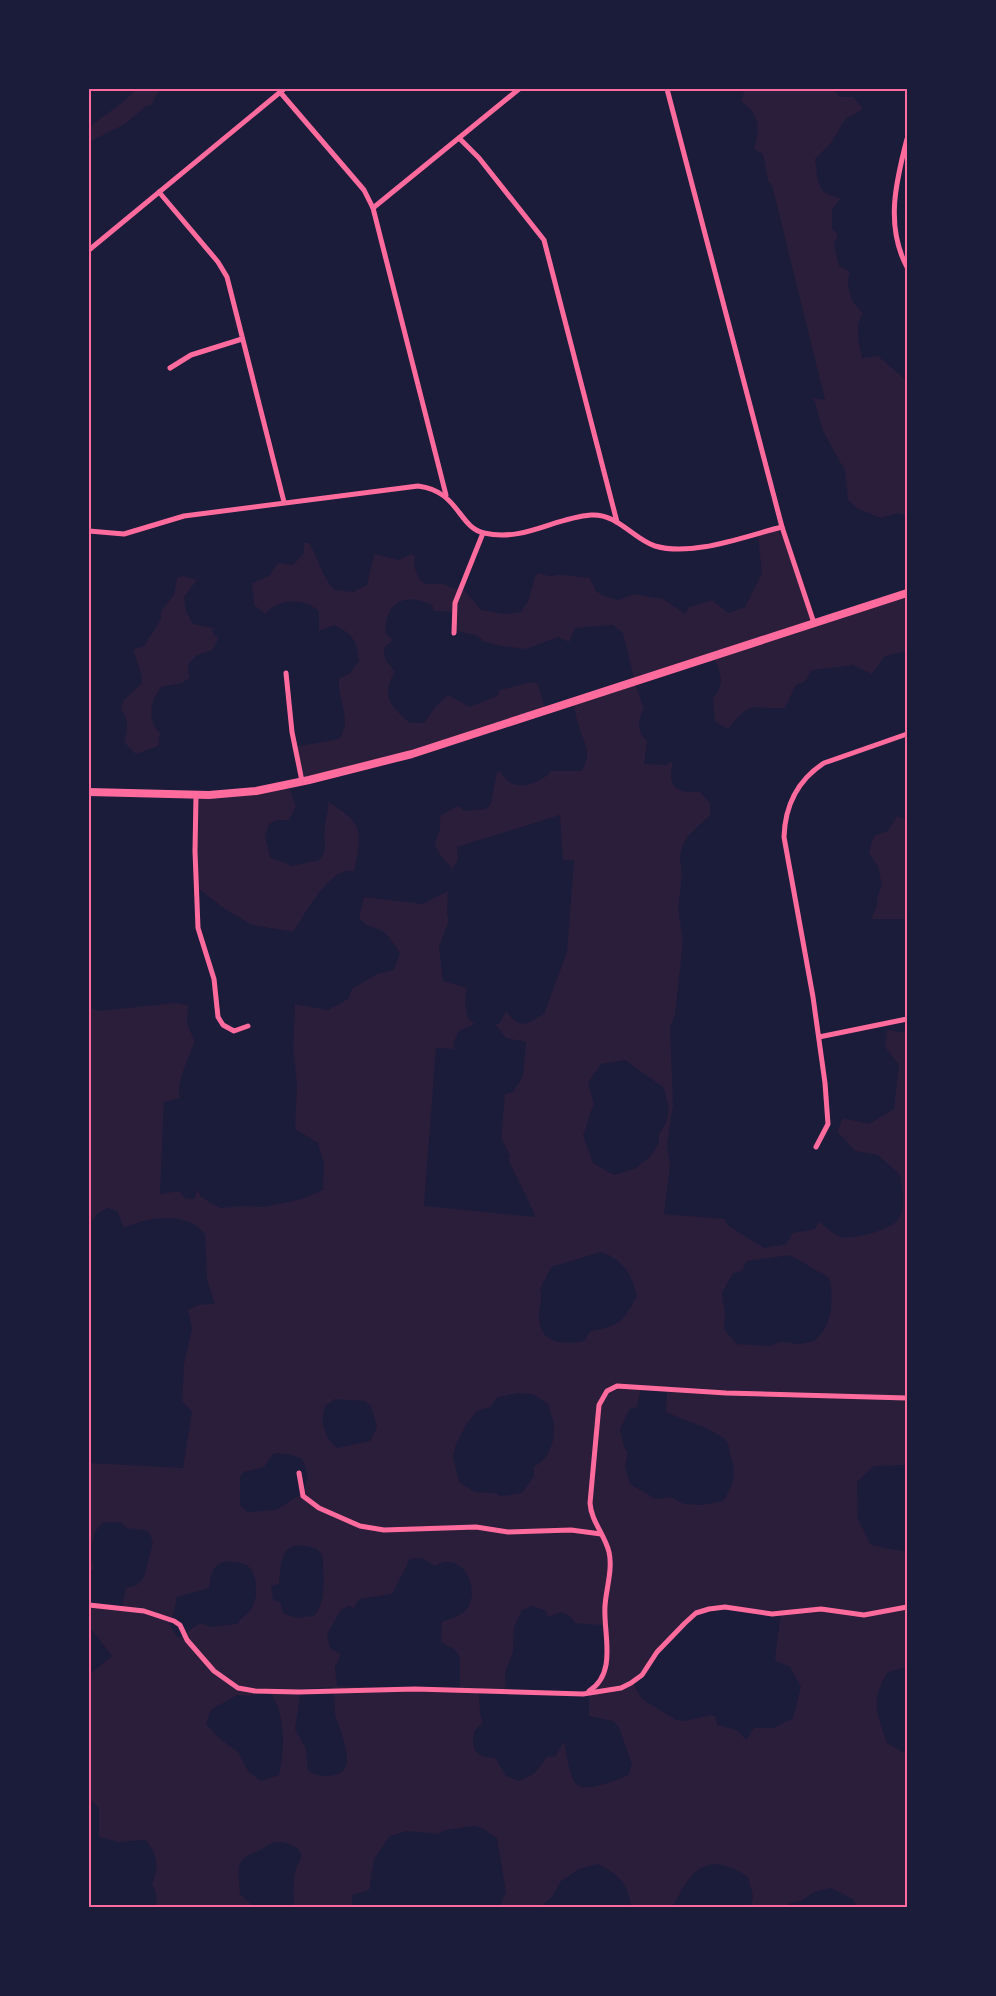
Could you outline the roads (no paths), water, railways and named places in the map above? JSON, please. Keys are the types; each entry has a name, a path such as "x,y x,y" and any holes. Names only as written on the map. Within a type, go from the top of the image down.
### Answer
{"street":[{"path":"373,208 518,89"},
{"path":"667,89 782,527 814,623"},
{"path":"89,250 282,90 364,190 373,208 446,495"},
{"path":"459,138 485,165 544,240 618,522"},
{"path":"907,139 897,179 894,214 899,246 907,267"},
{"path":"159,192 218,262 226,278 284,502"},
{"path":"170,368 191,355 242,339"},
{"path":"89,531 124,534 184,516 418,486 433,488 446,495 477,530 508,536 520,535 592,515 605,516 654,545 687,550 782,527"},
{"path":"454,633 455,603 483,532"},
{"path":"89,792 196,795 256,791 302,781 412,754 907,593"},
{"path":"286,673 292,732 302,781"},
{"path":"816,1147 828,1124 826,1083 784,837 791,801 802,781 824,763 907,734"},
{"path":"196,795 197,920 214,979 218,1017 223,1025 234,1031 248,1026"},
{"path":"819,1037 907,1019"},
{"path":"586,1693 599,1682 607,1660 604,1608 610,1557 590,1509 599,1405 604,1394 611,1388 629,1386 641,1389 907,1398"},
{"path":"299,1472 303,1496 318,1508 360,1526 384,1530 476,1527 508,1532 571,1530 601,1534"},
{"path":"89,1605 144,1611 174,1621 180,1625 187,1640 214,1670 238,1688 254,1691 320,1692 415,1689 586,1693 606,1691 631,1683 642,1674 657,1652 685,1623 696,1613 709,1609 725,1608 772,1614 821,1609 864,1615 907,1607"}]}
